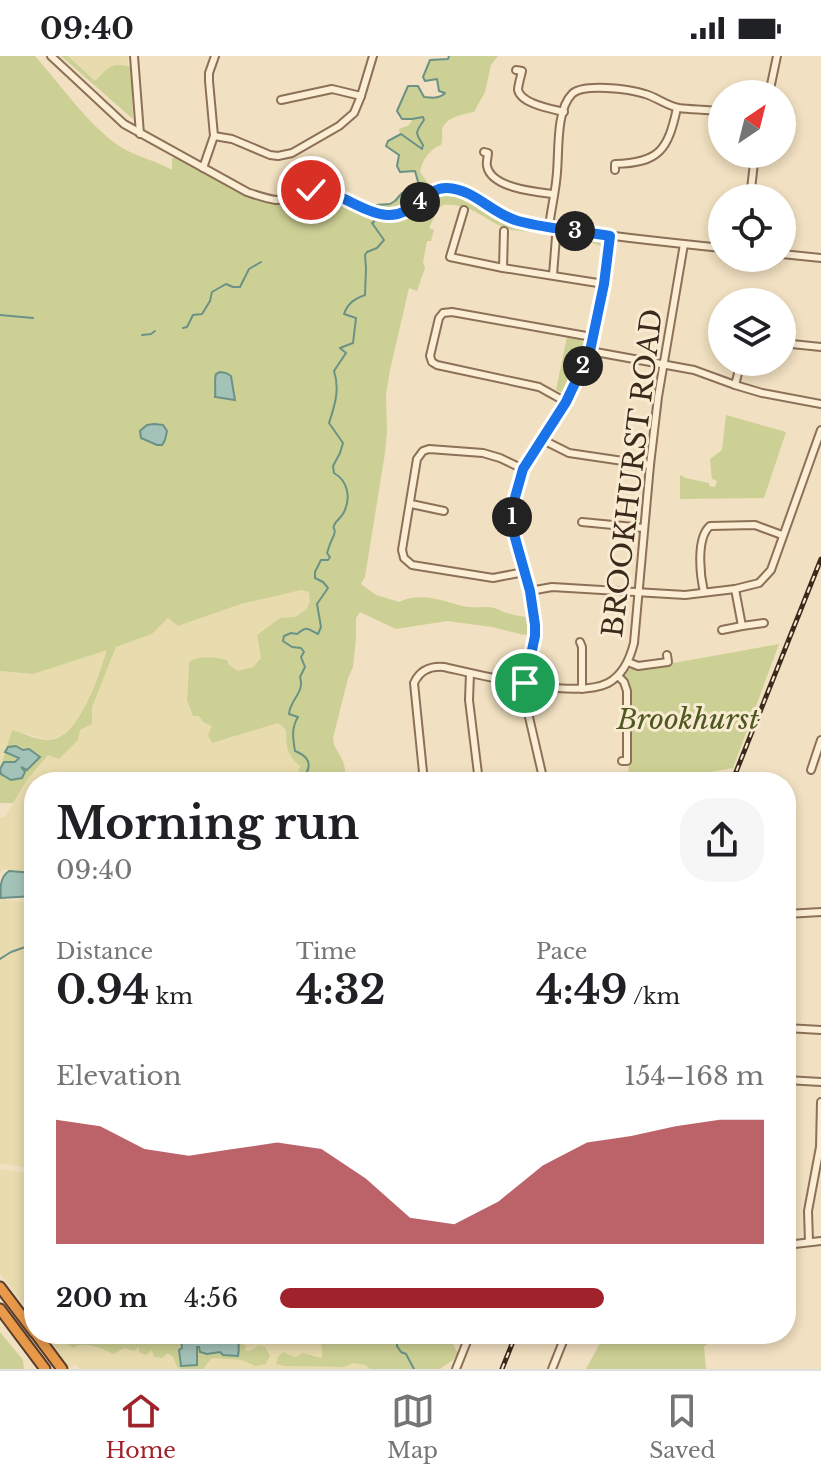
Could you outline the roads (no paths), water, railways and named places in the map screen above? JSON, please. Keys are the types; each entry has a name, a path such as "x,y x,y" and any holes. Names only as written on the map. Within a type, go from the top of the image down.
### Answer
{"highway":[{"path":"0,1287 24,1319"},
{"path":"0,1309 24,1341"},
{"path":"26,1344 45,1369"},
{"path":"43,1344 62,1369"}],"street":[{"path":"51,56 124,124 259,196 277,200 311,190 326,190 385,215 399,214 411,208 434,190 443,187 462,189 516,221 610,236 708,247"},
{"path":"134,56 140,134"},
{"path":"203,168 214,136 209,73 215,56"},
{"path":"214,136 232,139 270,155 292,153 354,113 373,56"},
{"path":"772,80 777,56"},
{"path":"522,71 518,89 522,97 564,112"},
{"path":"549,227 557,172 557,142 564,112 574,92 591,88 643,93 677,108 708,109"},
{"path":"281,100 332,89 361,96"},
{"path":"615,164 636,163 662,149 669,137 677,108"},
{"path":"484,152 488,153 488,171 499,181 522,190 553,194"},
{"path":"465,216 450,257 604,284"},
{"path":"503,268 504,231"},
{"path":"542,772 530,726 525,683 535,625 530,591 512,527 512,514 523,469 566,402 590,351 610,236"},
{"path":"553,241 553,275"},
{"name":"BROOKHURST ROAD","path":"423,772 414,683 428,668 434,666 550,687 582,689 608,683 618,676 628,662 634,643 658,397 684,244"},
{"path":"796,255 821,258"},
{"path":"566,402 539,387 432,362 430,356 439,318 443,313 452,312 592,337"},
{"path":"796,344 821,347"},
{"path":"590,351 694,370 762,393 821,404"},
{"path":"735,385 737,376"},
{"path":"530,591 552,587 685,595 759,583 771,570 821,430"},
{"path":"543,440 569,453 650,465"},
{"path":"523,469 483,453 423,451 417,459 402,550 407,562 493,578 524,572"},
{"path":"411,504 444,511"},
{"path":"582,522 644,528"},
{"path":"704,592 700,571 703,534 710,526 755,525 782,535"},
{"path":"735,589 742,626"},
{"path":"722,630 764,623"},
{"path":"582,689 583,645"},
{"path":"628,662 638,666 668,662 667,655"},
{"path":"470,673 469,700 478,772"},
{"path":"618,676 627,691 627,761 622,761"},
{"path":"811,770 821,740"},
{"path":"796,913 821,912"},
{"path":"796,1029 821,1030"},
{"path":"796,1081 821,1082"},
{"path":"809,1242 808,1211 820,1147 821,1102"},
{"path":"796,1244 821,1241"},
{"path":"456,1369 466,1344"},
{"path":"552,1369 562,1344"}],"water":[{"path":"220,372 231,376 235,400 215,397 215,376"},
{"path":"154,424 163,425 167,431 162,445 141,438 140,431"},
{"path":"8,747 29,749 40,757 27,770 21,767 25,772 22,778 11,780 1,774 4,762 15,762 19,758 5,752"},
{"path":"24,872 24,897 1,898 2,880 6,873"},
{"path":"182,1344 238,1344 239,1348 238,1356 220,1352 207,1354 197,1347 197,1365 181,1366 179,1350"}],"waterway":[{"path":"375,209 376,205 390,204 402,193 419,185 415,171 400,172 397,166 399,155 386,146 388,141 401,134 422,149 417,132 423,117 402,119 397,111 408,86 418,86 424,97 433,98 445,93 439,91 437,79 425,81 423,77 430,60 448,59 449,56"},
{"path":"307,772 308,762 295,751 293,729 298,717 289,714 301,687 300,677 305,667 301,657 304,652 283,641 284,636 306,629 318,634 321,627 317,604 328,588 315,578 315,572 321,560 330,557 327,553 334,527 347,501 347,490 334,473 333,466 343,443 329,423 337,391 334,371 346,353 340,348 353,343 356,318 344,314 352,302 365,295 365,255 384,240 372,223 375,216"},
{"path":"183,328 187,327 193,315 202,314 212,292 226,284 240,287 249,269 261,262"},
{"path":"0,315 33,318"},
{"path":"142,335 155,331"},
{"path":"0,959 24,947"},
{"path":"397,1344 414,1369"}],"railway":[{"path":"736,772 821,559"},
{"path":"502,1369 512,1344"}],"park label":[{"name":"Brookhurst","path":"688,719"}]}
